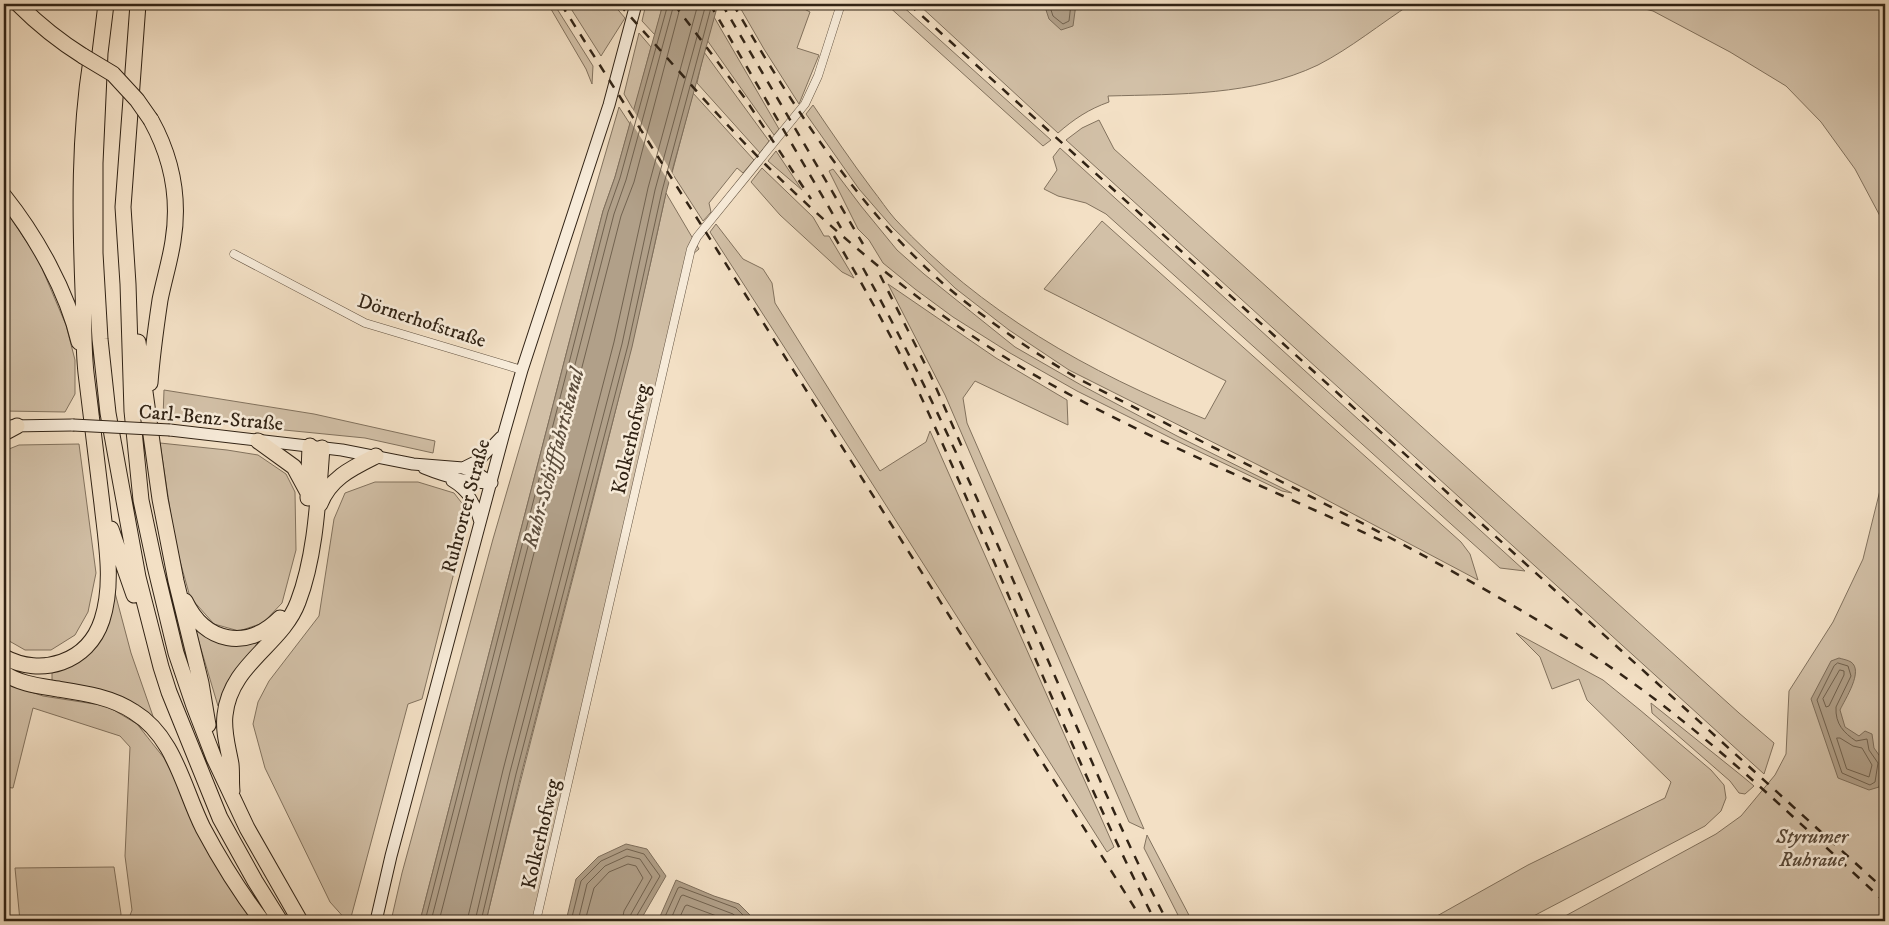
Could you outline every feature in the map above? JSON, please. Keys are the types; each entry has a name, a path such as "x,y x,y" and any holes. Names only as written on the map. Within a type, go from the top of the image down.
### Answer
{"highway":[{"path":"18,4 62,46 113,74 137,100 151,120 161,138 170,161 175,188 176,214 173,240 160,300 151,367 148,417"},
{"path":"4,657 17,664 44,666 54,665 74,657 84,650 96,633 102,621 108,593 108,555 86,370 80,169 85,99 99,4"},
{"path":"106,4 100,52 95,162 95,253 100,339 108,413 138,577 161,667 220,818 280,921"},
{"path":"138,4 123,207 128,284 132,412 141,500 176,654 214,758 264,860 300,921"},
{"path":"4,196 31,232 55,279 78,335 86,370"},
{"path":"128,284 140,348 160,499 176,581 201,683 214,758"},
{"path":"258,441 294,467 304,482 308,494"},
{"path":"176,581 196,618 213,633 223,637 245,638 263,632 280,618 292,594 305,545 308,494 316,447"},
{"path":"232,797 231,765 225,736 225,714 230,693 239,676 290,618 298,603 308,570 317,512 316,447"},
{"path":"317,512 330,486 342,474 376,456"},
{"path":"100,484 113,535 133,591 148,642 161,667"},
{"path":"4,673 25,682 107,699 134,711 144,719 158,734 173,756 203,827 244,896 262,921"}],"main road":[{"name":"Ruhrorter Straße","path":"376,921 391,856 504,433 522,370 609,105 636,4"},
{"name":"Carl-Benz-Straße","path":"8,428 73,425 170,430 316,447 413,464 462,468 478,473 492,483"},
{"path":"462,468 479,460 504,433"},
{"name":"Carl-Benz-Straße","path":"413,464 445,476 472,483 492,483"},
{"path":"445,476 461,486 468,494 476,507 480,524"}],"street":[{"name":"Kolkerhofweg","path":"536,921 691,249 697,237 805,104 818,76 841,4"},
{"name":"Dörnerhofstraße","path":"234,254 365,323 522,370"}],"green space":[{"path":"548,4 554,4 593,66 592,84 586,69"},
{"path":"568,4 613,4 625,18 601,56"},
{"path":"646,4 663,4 655,35 642,21"},
{"path":"738,4 795,4 810,12 797,48 819,55 799,104 764,49"},
{"path":"886,4 900,4 1051,140 1043,146"},
{"path":"918,4 1411,4 1354,44 1318,65 1293,75 1268,83 1242,88 1162,95 1108,96 1109,102 1082,115 1058,133"},
{"path":"1625,4 1885,4 1885,238 1880,216 1855,169 1821,122 1786,86 1730,52 1653,11"},
{"path":"714,17 779,129 774,135 707,40"},
{"path":"639,33 651,47 634,111 624,94"},
{"path":"704,52 769,141 760,153 697,83"},
{"path":"693,93 754,160 743,173 737,168 709,203 711,212 703,221 672,173"},
{"path":"813,105 892,216 963,283 1000,311 1078,360 1162,401 1205,419 1226,381 1044,289 1102,221 1461,542 1470,554 1478,580 1308,490 1069,370 1009,330 955,288 893,228 859,189 806,114"},
{"path":"619,107 630,124 603,211 420,921 391,921 402,873 493,539"},
{"path":"1099,120 1114,149 1774,743 1764,774 1066,140 1082,128"},
{"path":"1060,148 1525,571 1500,568 1106,214 1086,203 1058,196 1044,189 1057,170 1053,157"},
{"path":"776,151 802,190 768,161"},
{"path":"762,168 813,217 824,236 829,236 854,278 842,272 780,215 751,182"},
{"path":"833,169 897,250 1015,347 1081,385 1177,436 1292,493 1282,491 1077,391 1010,353 953,317 883,263 869,240 858,229 829,171"},
{"path":"666,193 699,249 693,254 539,921 486,921 624,376"},
{"path":"4,209 38,259 66,325 75,360 75,394 65,412 4,411"},
{"path":"716,224 743,259 763,269 772,283 775,303 880,471 926,442 930,431 1114,847 1107,852 710,232"},
{"path":"888,284 996,358 1067,400 1068,425 975,381 963,398 967,423 1144,829 1129,822 945,395"},
{"path":"164,390 314,414 435,441 433,453 365,438 163,418"},
{"path":"160,443 258,455 286,474 295,492 296,550 282,603 263,623 239,631 214,624 190,597 175,543"},
{"path":"79,444 96,573 88,612 75,635 51,650 25,650 4,638 4,451 19,445"},
{"name":"Styrumer Ruhraue","path":"1885,470 1885,921 1556,921 1716,834 1741,816 1775,775 1786,754 1789,691 1833,622 1863,559"},
{"path":"375,482 418,482 454,493 465,507 467,521 422,699 408,704 350,921 347,921 330,902 265,768 253,724 258,702 269,681 319,616 334,519 345,493"},
{"path":"114,589 131,653 155,722 52,681 52,672 76,664 93,649 108,625"},
{"path":"193,622 210,637 273,631 227,689 218,706"},
{"path":"1516,633 1603,680 1711,770 1724,785 1726,798 1721,811 1705,826 1524,921 1428,921 1528,865 1665,798 1671,782 1587,700 1579,679 1552,689 1540,657"},
{"path":"4,683 43,696 107,706 137,724 164,758 234,894 254,921 128,921 132,910 125,856 130,747 120,736 33,708 13,788 4,787"},
{"path":"1651,703 1754,786 1745,794 1739,793 1730,781 1652,713"},
{"path":"1147,835 1192,921 1181,921 1144,848"},
{"path":"114,867 121,914 120,921 20,921 15,868"}],"water":[{"name":"Ruhr-Schifffahrtskanal","path":"663,4 718,4 666,193 632,347 521,775 486,921 420,921 603,211 615,177"},
{"path":"1044,4 1076,4 1073,26 1061,30 1049,19"},
{"path":"1839,658 1851,662 1855,672 1855,678 1840,710 1845,727 1859,736 1865,731 1872,734 1874,748 1884,762 1879,787 1869,790 1838,778 1811,699 1831,661"},
{"path":"626,844 647,849 666,876 640,921 566,921 576,879 598,857"},
{"path":"676,880 739,904 756,921 658,921"}],"pier":[{"path":"632,108 674,176 671,185 629,119"}],"railway":[{"path":"561,4 1143,921"},
{"path":"619,4 728,126 796,194 892,277 960,328 1073,397 1205,461 1382,541"},
{"path":"674,4 744,97 811,199"},
{"path":"710,4 841,228"},
{"path":"722,4 863,244"},
{"path":"733,4 803,117 856,190 915,257 962,300 1010,335 1077,378 1415,551 1517,608 1592,654 1652,697 1721,752 1885,902"},
{"path":"909,4 1885,890"},
{"path":"834,236 897,348 916,386 1092,789 1155,921"},
{"path":"863,268 941,420 1137,862 1167,921"},
{"path":"880,275 930,374 962,447"}]}
